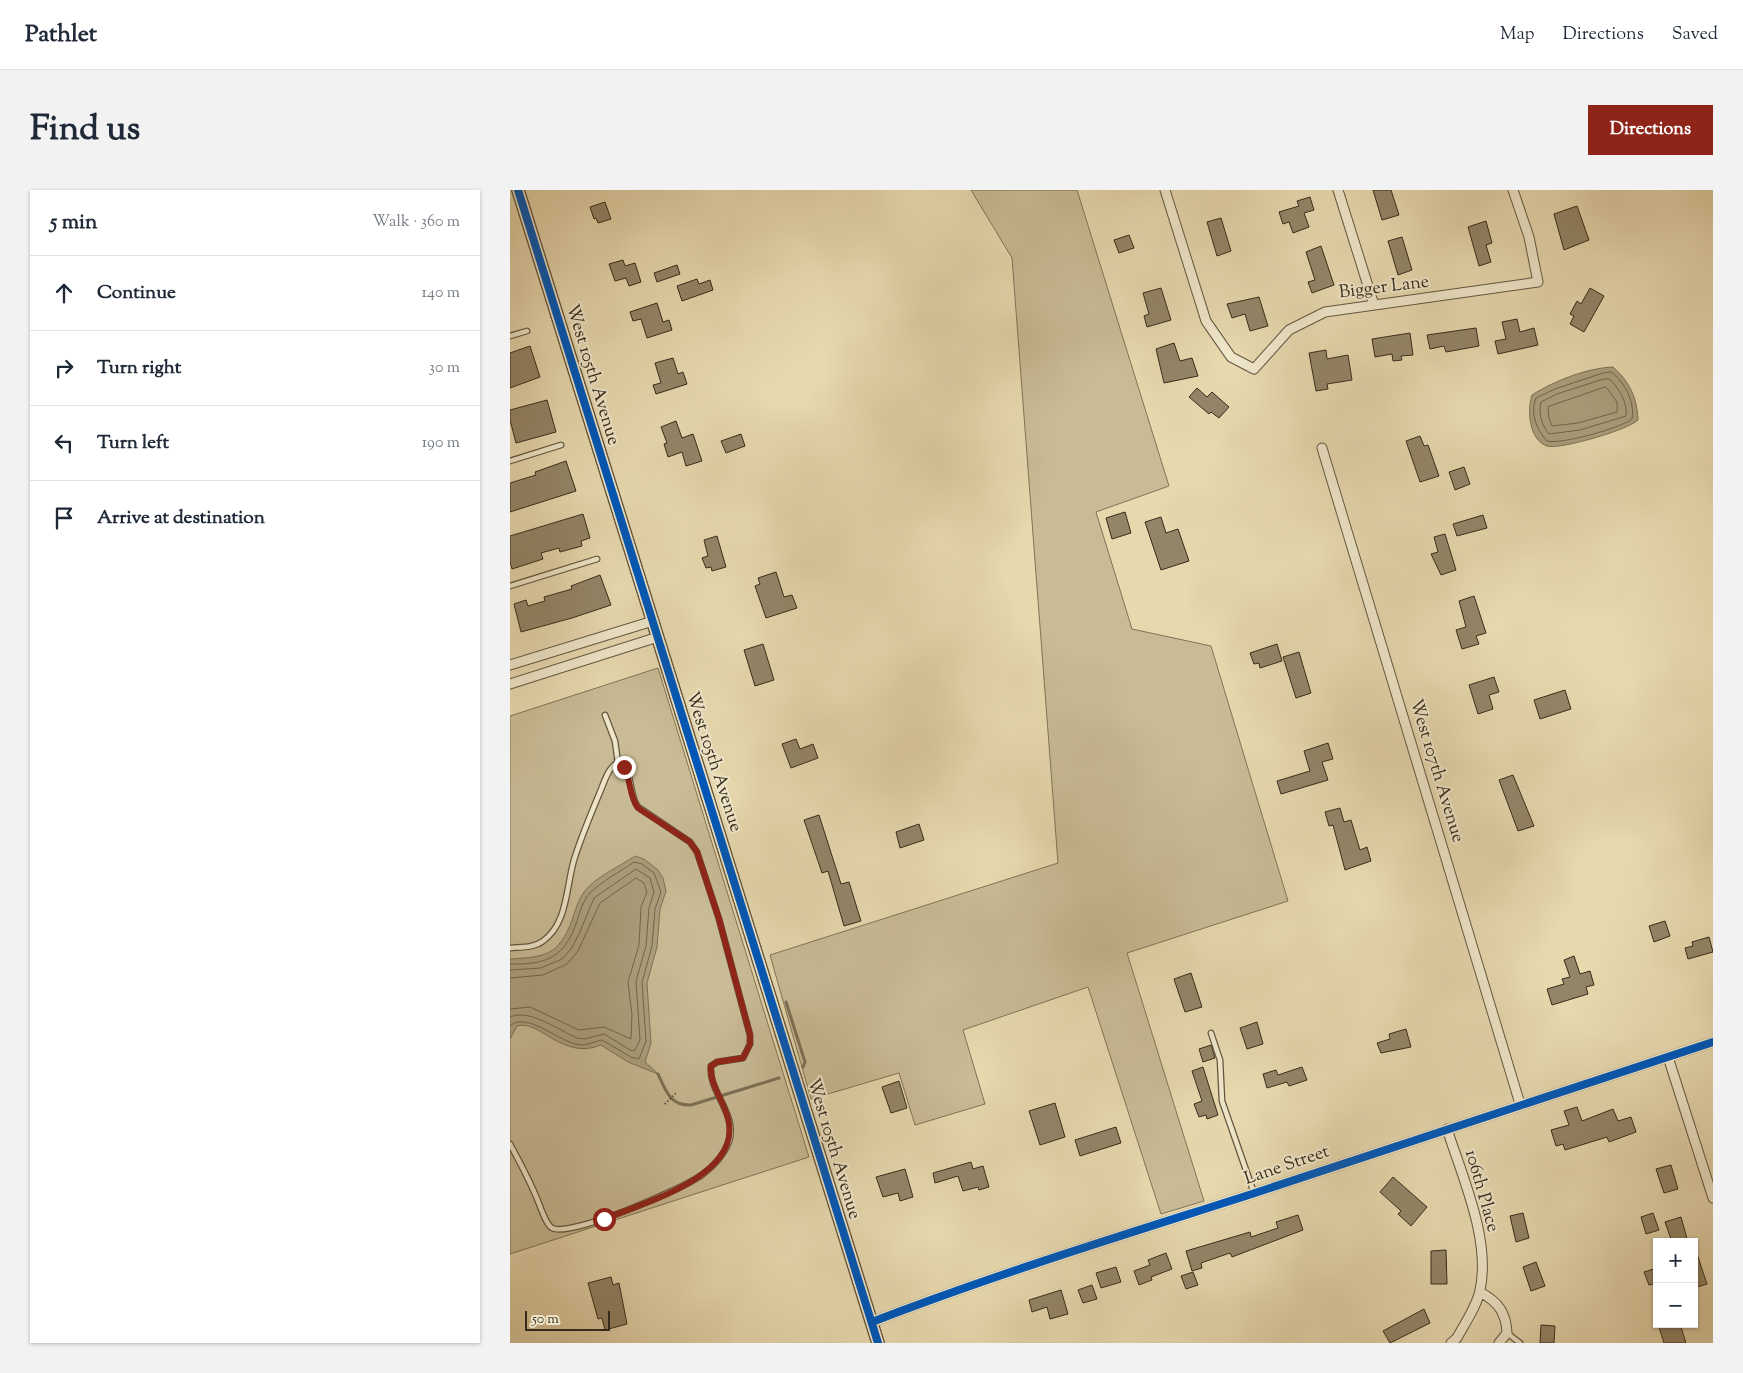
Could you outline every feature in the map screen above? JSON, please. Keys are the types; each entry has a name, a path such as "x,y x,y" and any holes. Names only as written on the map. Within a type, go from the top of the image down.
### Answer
{"street":[{"name":"West 105th Avenue","path":"518,190 878,1343"},
{"name":"Bigger Lane","path":"1165,190 1206,321 1231,357 1254,369 1289,330 1326,312 1538,282 1529,236 1513,190"},
{"path":"1338,190 1374,305"},
{"name":"West 107th Avenue","path":"1322,448 1520,1104"},
{"path":"510,665 653,620"},
{"path":"510,682 658,638"},
{"name":"Lane Street","path":"872,1322 1079,1248 1254,1193 1713,1042"},
{"path":"1668,1057 1713,1198"},
{"name":"106th Place","path":"1446,1129 1477,1226 1482,1262 1480,1292"},
{"path":"1451,1343 1457,1338 1480,1292 1500,1307 1506,1319 1507,1333 1499,1343"}],"lane":[{"path":"510,336 526,331"},
{"path":"510,461 561,445"},
{"path":"510,586 597,559"},
{"path":"510,1144 532,1186 547,1223 554,1229 562,1230 604,1219 647,1202 704,1174 719,1158 730,1139 729,1120 712,1078 711,1066 717,1062 743,1058 750,1044 750,1035 719,919 694,846 638,808 632,798 627,772 618,763 615,741 605,715"},
{"path":"510,948 535,945 543,941 554,930 566,902 574,862 595,805 612,768 618,763"},
{"path":"1211,1033 1220,1060 1222,1101 1254,1193"},
{"path":"1507,1333 1520,1343"}],"path":[{"path":"665,1104 677,1092"}],"shaded area":[{"path":"971,190 1077,190 1169,486 1096,512 1132,629 1211,646 1288,901 1127,953 1204,1201 1161,1214 1088,987 963,1030 985,1104 915,1125 899,1073 811,1099 770,955 1058,863 1012,258"},
{"path":"658,668 809,1157 510,1254 510,716"}],"water":[{"path":"1613,367 1632,391 1638,420 1608,434 1565,445 1547,446 1536,438 1530,416 1532,395 1571,376"},
{"path":"635,856 644,859 658,870 663,878 666,891 660,909 657,947 647,983 651,1043 645,1062 658,1074 628,1062 601,1045 575,1048 525,1025 517,1026 510,1039 510,959 541,955 556,948 567,932 578,902 584,892 601,877"}],"building":[{"path":"1373,190 1391,190 1399,215 1382,220"},
{"path":"1310,197 1314,210 1304,213 1309,227 1293,233 1289,222 1283,224 1279,212 1299,206 1297,201"},
{"path":"605,202 611,219 598,223 596,218 594,219 590,207"},
{"path":"1577,206 1589,240 1564,250 1554,214"},
{"path":"1221,218 1231,251 1217,256 1207,222"},
{"path":"1486,221 1492,243 1486,245 1491,262 1479,266 1468,227"},
{"path":"1129,235 1134,248 1119,253 1114,240"},
{"path":"1402,237 1412,270 1398,275 1388,241"},
{"path":"1321,246 1334,285 1312,293 1308,282 1315,280 1306,252"},
{"path":"623,260 625,266 635,263 641,282 629,286 626,278 615,281 609,264"},
{"path":"677,265 680,274 657,282 654,273"},
{"path":"697,279 699,284 710,280 713,290 682,301 677,286"},
{"path":"1161,288 1171,320 1147,327 1144,316 1149,314 1143,293"},
{"path":"1590,288 1604,296 1584,332 1570,324 1574,316 1570,314 1577,301 1581,304"},
{"path":"1259,297 1268,326 1250,331 1245,314 1232,318 1227,304"},
{"path":"657,303 663,322 669,320 672,330 647,338 641,319 633,321 630,312"},
{"path":"1517,319 1520,332 1534,328 1538,345 1498,354 1495,341 1506,339 1502,322"},
{"path":"1476,328 1479,346 1446,352 1444,346 1430,349 1427,335"},
{"path":"1410,333 1413,355 1401,356 1402,360 1393,361 1392,354 1375,357 1372,339"},
{"path":"1174,343 1180,361 1192,358 1198,376 1164,383 1156,349"},
{"path":"530,346 540,377 510,388 510,353"},
{"path":"1326,350 1327,359 1348,355 1352,380 1327,384 1328,389 1316,391 1309,353"},
{"path":"673,358 678,374 683,372 687,384 656,394 653,385 661,383 655,363"},
{"path":"1197,388 1207,397 1212,392 1229,407 1219,418 1211,412 1209,414 1189,397"},
{"path":"547,400 556,432 516,443 510,420 510,410"},
{"path":"676,421 682,438 693,434 702,461 686,466 682,452 668,457 664,444 667,443 661,427"},
{"path":"741,434 745,446 726,453 721,441"},
{"path":"1420,436 1424,446 1428,445 1439,476 1420,482 1406,441"},
{"path":"566,461 576,491 510,512 510,483 536,475 535,472"},
{"path":"1464,467 1470,484 1455,490 1449,472"},
{"path":"1125,512 1131,533 1112,539 1106,518"},
{"path":"583,514 590,538 581,541 582,546 560,552 559,548 541,553 543,559 512,569 510,562 510,536"},
{"path":"1483,515 1487,528 1457,536 1453,524"},
{"path":"1161,517 1166,533 1178,529 1189,561 1161,570 1145,522"},
{"path":"1445,534 1456,570 1441,575 1431,554 1438,552 1434,537"},
{"path":"717,536 726,567 712,571 711,567 706,568 702,558 708,556 704,540"},
{"path":"776,572 784,597 792,595 797,608 766,618 755,586 760,584 758,578"},
{"path":"600,575 611,605 521,632 514,604 526,600 528,606 545,601 544,597 572,589 571,586"},
{"path":"1474,596 1486,633 1476,636 1479,644 1462,649 1456,630 1466,627 1459,601"},
{"path":"763,644 774,680 755,686 744,650"},
{"path":"1277,644 1282,661 1260,668 1259,663 1254,664 1250,653"},
{"path":"1299,652 1311,693 1296,698 1283,657"},
{"path":"1494,677 1499,692 1489,695 1493,709 1478,714 1469,685"},
{"path":"1565,690 1571,709 1540,719 1534,700"},
{"path":"796,739 800,749 813,744 818,758 791,768 782,744"},
{"path":"1328,743 1333,759 1322,762 1328,780 1281,794 1277,781 1310,771 1304,751"},
{"path":"1513,775 1534,826 1518,831 1499,780"},
{"path":"1340,808 1344,822 1351,820 1360,850 1367,847 1371,861 1345,870 1333,825 1329,826 1325,812"},
{"path":"819,815 841,884 849,882 861,921 844,926 828,871 822,873 804,820"},
{"path":"919,824 924,840 900,848 896,832"},
{"path":"1665,921 1670,936 1654,942 1649,926"},
{"path":"1709,937 1713,952 1688,959 1685,948 1693,946 1692,942"},
{"path":"1574,956 1580,974 1590,971 1594,985 1586,987 1588,994 1552,1005 1547,989 1564,984 1562,979 1570,977 1564,960"},
{"path":"1191,973 1202,1007 1185,1012 1174,979"},
{"path":"1257,1022 1263,1044 1247,1049 1240,1028"},
{"path":"1406,1029 1411,1047 1381,1053 1377,1043 1390,1039 1389,1034"},
{"path":"1211,1045 1215,1058 1203,1062 1199,1049"},
{"path":"1203,1067 1218,1115 1207,1119 1206,1115 1199,1117 1194,1104 1202,1101 1192,1071"},
{"path":"1302,1067 1307,1080 1289,1086 1287,1082 1267,1088 1263,1074 1276,1070 1278,1075"},
{"path":"899,1081 907,1108 891,1113 882,1087"},
{"path":"1055,1103 1065,1137 1040,1145 1029,1111"},
{"path":"1577,1107 1582,1121 1613,1109 1618,1121 1631,1117 1636,1132 1609,1142 1607,1137 1565,1150 1563,1144 1556,1146 1551,1130 1569,1125 1564,1111"},
{"path":"1116,1127 1121,1143 1080,1156 1075,1140"},
{"path":"971,1162 973,1169 983,1166 989,1187 979,1190 978,1187 963,1191 958,1176 935,1183 933,1173"},
{"path":"1671,1165 1678,1189 1664,1193 1656,1169"},
{"path":"905,1169 913,1197 900,1201 898,1193 883,1197 876,1177"},
{"path":"1393,1177 1427,1207 1411,1226 1398,1214 1401,1211 1380,1192"},
{"path":"1523,1213 1529,1238 1516,1242 1510,1216"},
{"path":"1653,1213 1659,1230 1646,1234 1641,1217"},
{"path":"1298,1215 1303,1230 1232,1257 1230,1253 1201,1263 1202,1268 1192,1271 1186,1251 1250,1232 1251,1237 1278,1228 1276,1222"},
{"path":"1681,1217 1687,1238 1671,1238 1665,1222"},
{"path":"1446,1250 1447,1284 1431,1284 1431,1251"},
{"path":"1166,1253 1172,1269 1151,1277 1152,1280 1139,1285 1134,1271 1150,1265 1148,1260"},
{"path":"1698,1257 1707,1284 1698,1287"},
{"path":"1536,1262 1545,1286 1531,1291 1523,1267"},
{"path":"1116,1267 1121,1282 1101,1288 1096,1273"},
{"path":"1653,1269 1653,1284 1649,1285 1644,1272"},
{"path":"1193,1272 1198,1285 1186,1289 1181,1276"},
{"path":"611,1277 613,1285 619,1283 627,1324 605,1330 602,1318 598,1319 588,1283"},
{"path":"1092,1285 1097,1299 1083,1303 1078,1290"},
{"path":"1061,1290 1068,1314 1050,1319 1047,1307 1032,1312 1029,1300"},
{"path":"1424,1309 1430,1323 1390,1343 1383,1331"},
{"path":"1541,1325 1555,1326 1554,1343 1540,1343"},
{"path":"1659,1328 1681,1328 1686,1343 1664,1343"}],"waterway":[{"path":"786,1002 805,1062 803,1067"},
{"path":"658,1074 666,1092 673,1100 684,1105 691,1105 779,1078"}],"cycle path":[{"path":"518,190 878,1343"},
{"path":"872,1322 1060,1255 1713,1042"}],"route":[{"path":"604,1219 693,1181 704,1174 719,1158 726,1148 731,1132 727,1113 712,1078 711,1066 717,1062 743,1058 750,1044 750,1035 734,981 719,919 707,888 697,852 690,842 662,826 638,808 634,803 629,778 624,767"}]}
